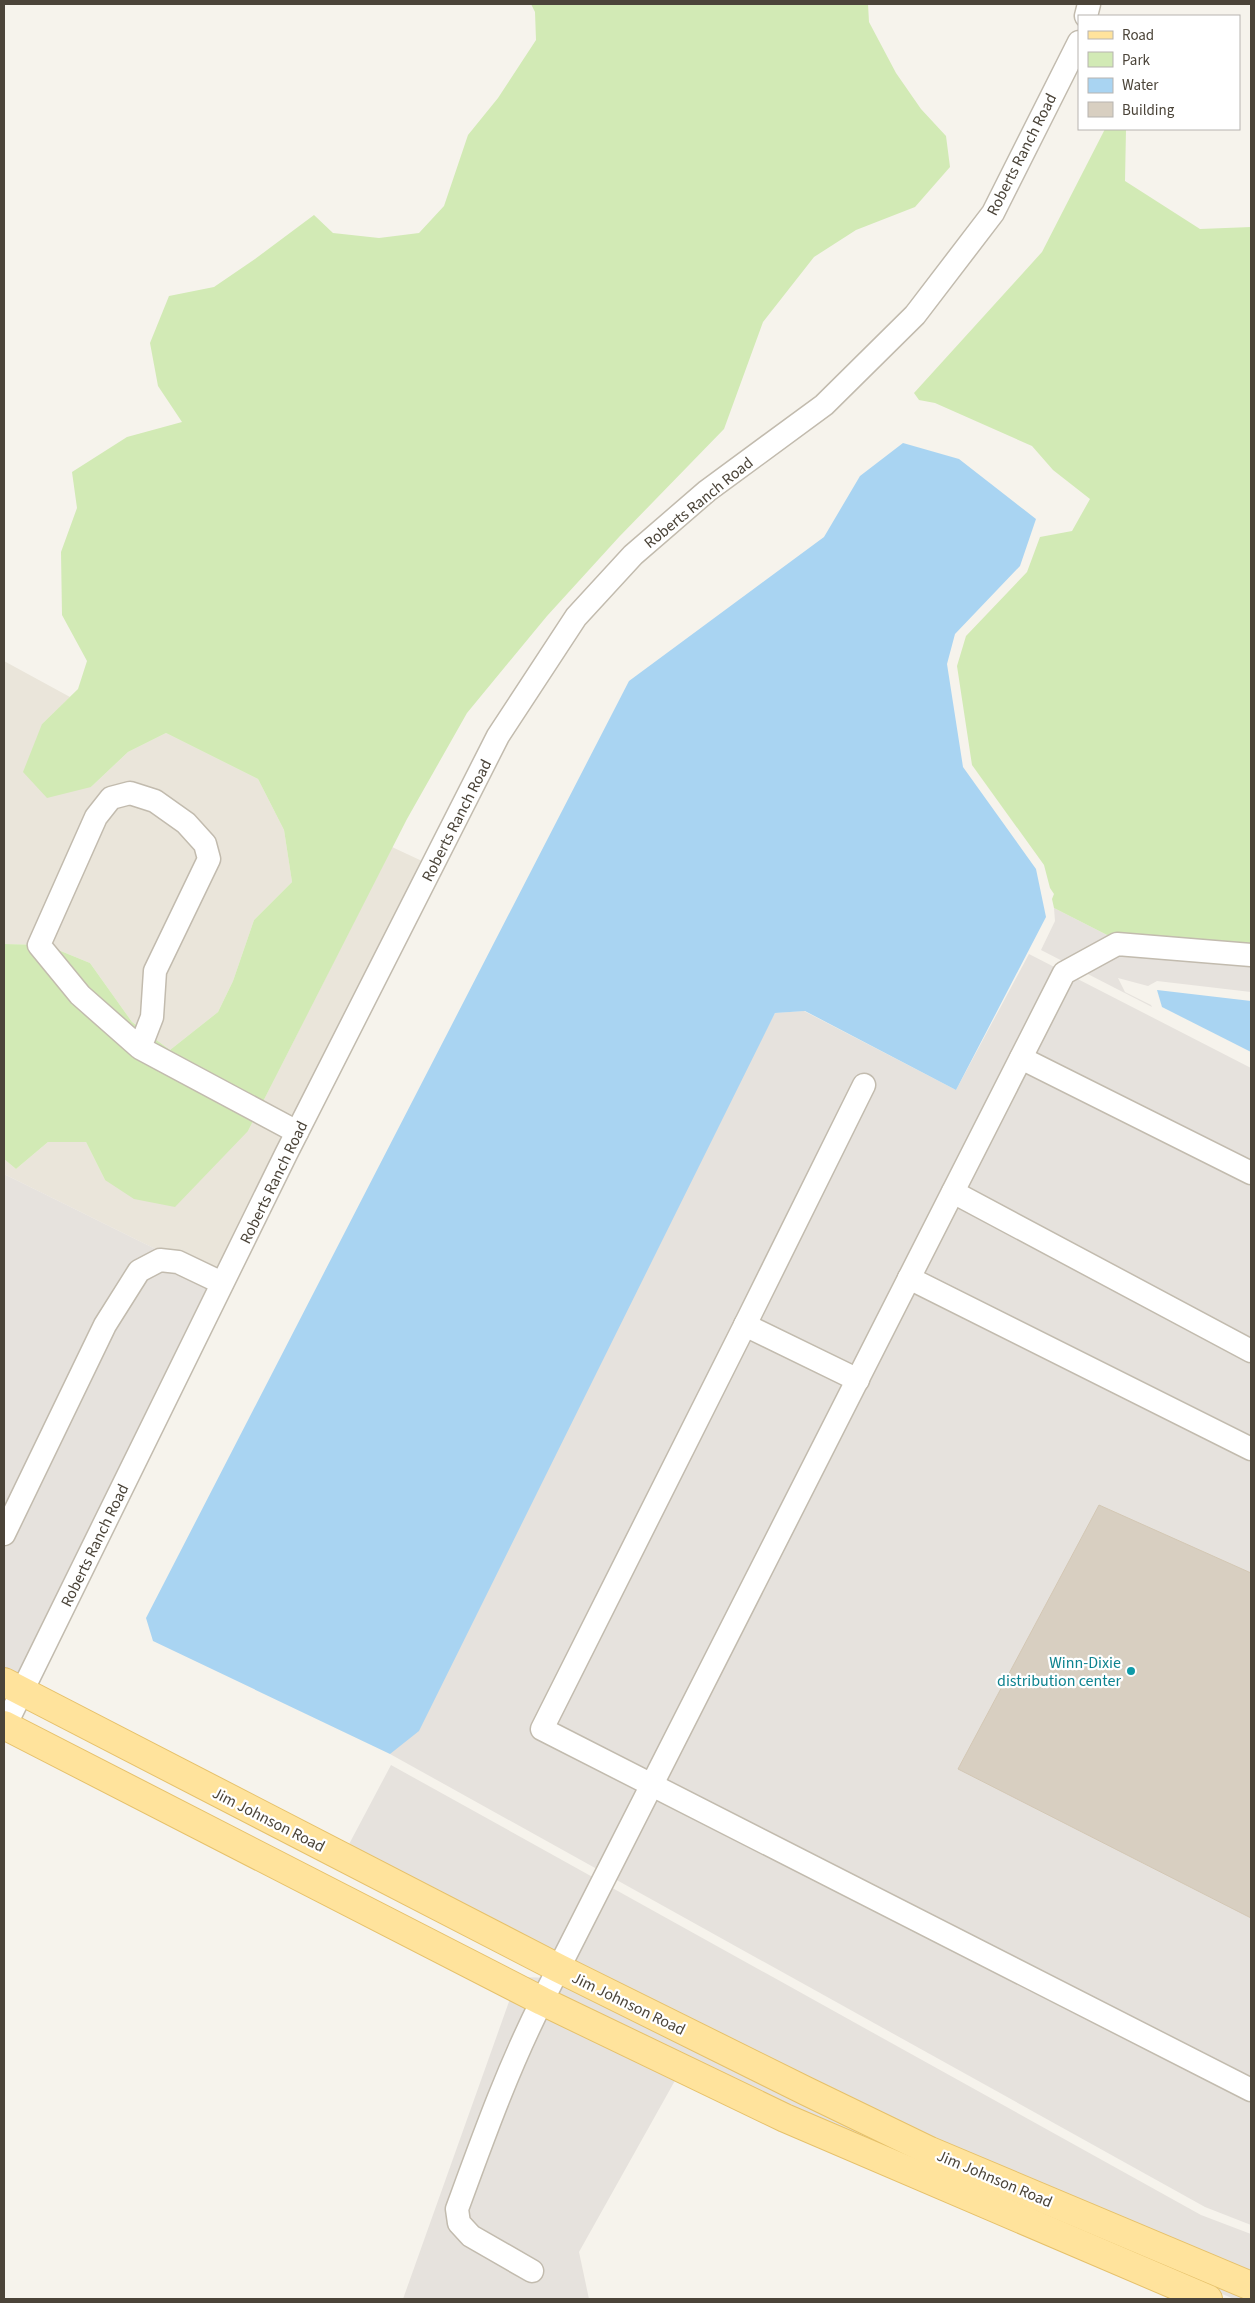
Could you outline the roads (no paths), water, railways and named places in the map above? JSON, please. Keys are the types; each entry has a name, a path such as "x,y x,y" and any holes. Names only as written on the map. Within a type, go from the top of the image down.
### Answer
{"main road":[{"name":"Jim Johnson Road","path":"8,1710 297,1834 558,1968 930,2151 1251,2286"},
{"name":"Jim Johnson Road","path":"8,1710 267,1860 542,2000 784,2118 1208,2299"},
{"path":"267,1860 306,1863 507,1966 558,1968"}],"street":[{"name":"Roberts Ranch Road","path":"8,1710 297,1132 498,736 576,617 633,555 707,491 824,405 915,315 993,213 1078,44"},
{"path":"140,1048 152,1017 155,972 209,859 205,844 186,822 155,800 130,793 111,798 96,817 39,944 80,995 140,1048 297,1132"},
{"path":"532,2270 471,2236 459,2224 457,2209 495,2104 520,2045 558,1968 1064,974 1117,944 1251,955"},
{"path":"1021,1058 1251,1173"},
{"path":"864,1085 745,1326 542,1728 1251,2090"},
{"path":"953,1192 1251,1351"},
{"path":"4,1534 105,1324 139,1271 160,1260 178,1262 222,1284"},
{"path":"909,1278 1251,1449"},
{"path":"745,1326 858,1380"}],"water":[{"path":"903,443 959,459 1036,519 1020,566 955,634 947,664 963,767 1036,869 1046,917 956,1090 805,1011 775,1013 419,1731 390,1754 153,1641 146,1618 629,681 824,537 860,476"},
{"path":"1157,990 1251,1001 1251,1052 1162,1007"}],"place":[{"name":"Winn-Dixie distribution center","path":"1131,1671"}]}
